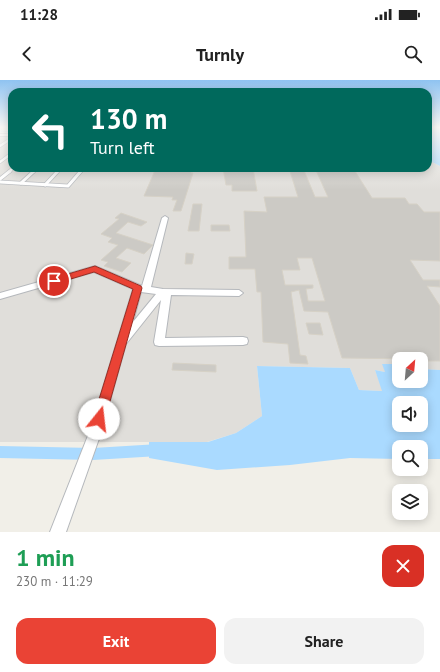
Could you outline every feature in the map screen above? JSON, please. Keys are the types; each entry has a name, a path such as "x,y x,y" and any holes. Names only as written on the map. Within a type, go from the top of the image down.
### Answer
{"street":[{"path":"58,532 95,433 119,346 142,288 165,218"},
{"path":"0,296 95,269 142,288 165,292 239,294"},
{"path":"165,292 159,342 243,341"},
{"path":"119,346 165,292"}],"lane":[{"path":"0,162 8,155"},
{"path":"0,180 9,172"},
{"path":"21,183 33,172"},
{"path":"45,185 56,172"},
{"path":"0,180 69,186 80,172"}],"shaded area":[{"path":"0,148 8,148 8,172 432,172 432,162 440,166 440,370 428,369 428,352 392,352 392,366 385,372 375,370 383,391 359,390 350,368 257,366 262,416 236,433 207,442 0,442"}],"water":[{"path":"432,148 440,148 440,166 432,162"},
{"path":"382,364 392,364 392,388 428,388 428,369 440,370 440,459 428,459 428,440 392,440 392,459 350,458 290,465 217,470 149,458 149,442 208,442 236,433 262,416 257,366 350,368 359,390 382,391 375,370 385,372"}],"building":[{"path":"154,172 193,173 181,211 173,211 177,200 172,200 173,197 144,196"},
{"path":"224,172 254,172 257,191 232,191 232,185 226,185"},
{"path":"290,172 305,172 315,197 328,197 317,172 356,172 372,198 405,198 409,204 417,204 424,212 440,212 440,261 410,260 423,280 440,280 440,287 427,286 440,306 440,361 428,361 428,352 392,352 392,359 342,358 328,312 304,311 299,290 291,292 300,355 306,356 308,364 290,363 288,344 263,342 261,292 257,292 255,269 229,269 229,257 246,257 244,211 267,212 264,197 298,197","holes":["297,258 312,258 325,301 308,301 306,289 313,288 313,285 285,285 282,270 300,270"]},
{"path":"193,204 202,204 199,231 188,231"},
{"path":"121,213 147,222 141,226 128,222 116,233 153,245 144,254 127,248 116,258 131,263 122,272 104,266 108,262 101,260 118,245 108,242 112,238 101,234 119,219 115,218"},
{"path":"211,225 229,225 230,231 211,231"},
{"path":"186,253 194,254 192,264 185,264"},
{"path":"306,323 320,323 323,335 309,334"},
{"path":"173,363 216,365 216,372 172,370"}],"waterway":[{"path":"0,452 93,454 159,450"}],"route":[{"path":"54,281 95,269 138,288 119,346 99,419"}]}
